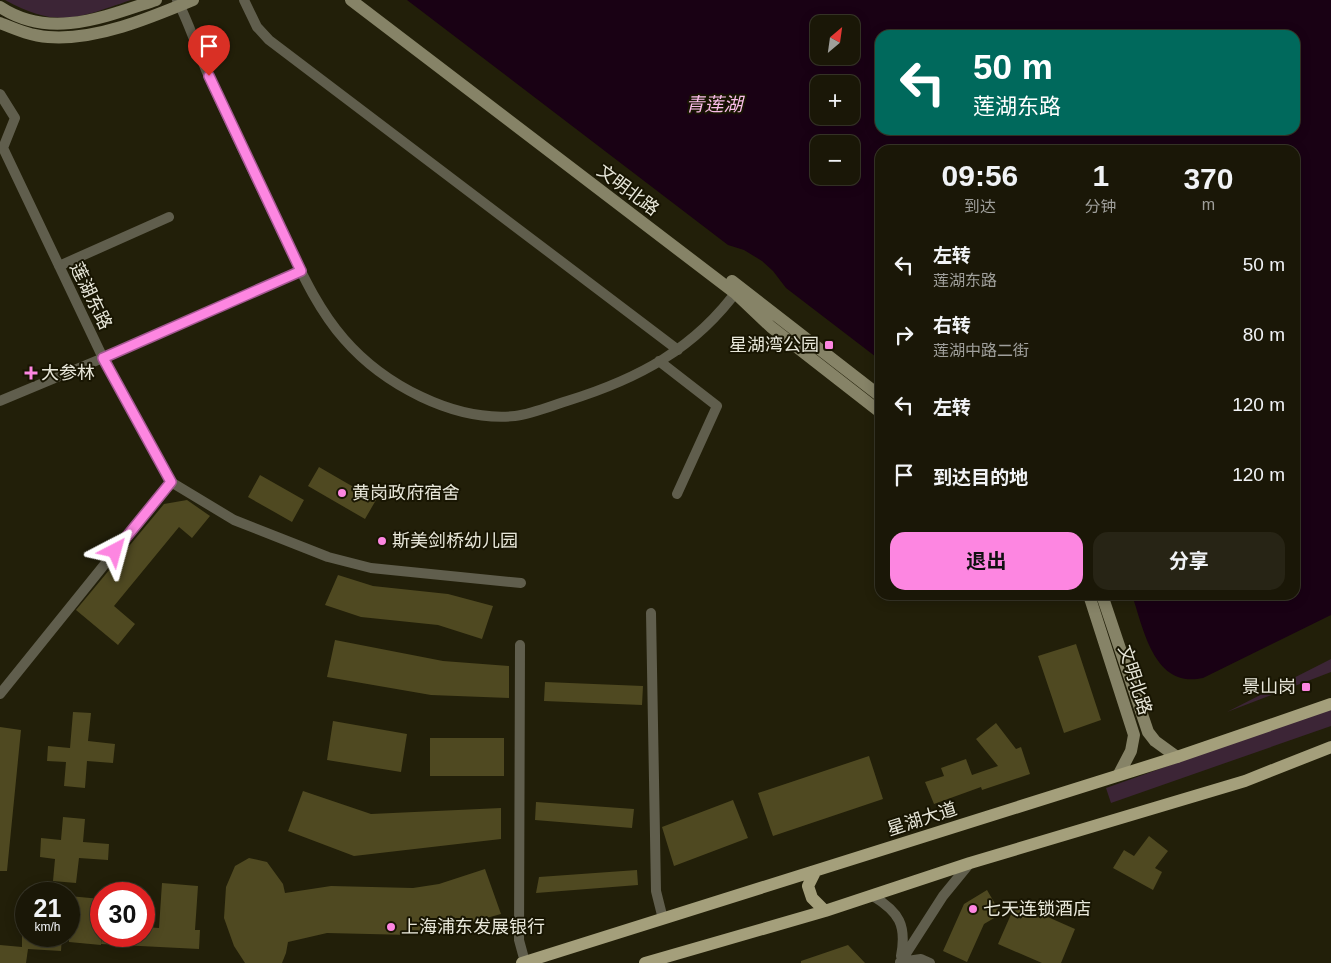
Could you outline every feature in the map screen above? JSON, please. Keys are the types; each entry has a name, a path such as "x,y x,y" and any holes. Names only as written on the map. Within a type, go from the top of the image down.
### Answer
{"main road":[{"name":"星湖大道","path":"524,962 1177,757 1331,704"},
{"path":"645,963 825,911 970,864 1246,781 1331,747"},
{"path":"814,872 808,886 812,898 825,911"}],"street":[{"path":"0,7 9,13 40,24 72,24 95,20 156,0"},
{"path":"0,23 46,37 69,38 96,34 178,3 193,0"},
{"path":"244,0 257,27 269,40 678,350"},
{"name":"文明北路","path":"351,0 875,392"},
{"name":"文明北路","path":"364,0 737,290 771,327 875,408"},
{"path":"178,3 209,76 317,302 344,339 374,367 406,389 444,405 478,414 515,416 558,404 630,379 678,350 706,328 737,290"},
{"path":"0,94 15,118 1,149"},
{"name":"莲湖东路","path":"1,149 103,358 171,482"},
{"path":"59,266 170,217"},
{"path":"0,401 301,271"},
{"path":"659,361 718,406 677,494"},
{"path":"0,694 171,482 234,520 328,557 371,568 521,583"},
{"name":"文明北路","path":"1091,600 1134,735 1131,751 1119,774"},
{"name":"文明北路","path":"1104,600 1148,732 1155,741 1177,757"},
{"path":"652,613 656,891 663,919"},
{"path":"520,645 519,940 524,962"},
{"path":"900,962 943,896 970,864"},
{"path":"873,896 886,904 902,925 904,940 900,962"},
{"path":"900,962 921,959 930,963"}],"shaded area":[{"path":"5,0 131,0 82,16 68,18 40,15"},
{"path":"1331,659 1331,672 1227,712"},
{"path":"1331,708 1331,726 1111,803 1106,788"}],"water":[{"name":"青莲湖","path":"407,0 1331,0 1331,615 1203,678 1186,679 1173,675 1162,666 1154,654 1147,640 1134,600 1300,600 1300,145 875,145 875,356 786,288 773,271 762,261 744,250 728,245"}],"building":[{"name":"黄岗政府宿舍","path":"319,467 376,500 365,519 308,486"},
{"path":"260,475 304,500 292,522 248,497"},
{"path":"187,500 210,516 192,538 179,527 114,606 135,624 118,645 76,610 164,504"},
{"path":"338,575 373,586 448,594 493,606 482,639 438,625 361,617 325,605"},
{"path":"335,640 443,661 509,666 509,698 431,695 327,677"},
{"path":"1076,644 1101,720 1064,733 1038,656"},
{"path":"545,682 643,686 642,705 544,701"},
{"path":"73,712 91,713 88,741 115,744 113,763 87,761 85,788 64,786 66,762 47,761 48,746 70,748"},
{"path":"333,721 407,734 401,772 327,760"},
{"path":"996,723 1016,749 1021,747 1030,774 982,790 981,787 934,804 925,782 944,776 941,768 966,759 972,775 998,766 976,739"},
{"path":"0,727 21,730 7,871 0,871"},
{"path":"430,738 504,738 504,776 430,776"},
{"path":"869,756 883,799 773,836 758,793"},
{"path":"303,791 371,814 501,808 501,839 354,856 288,831"},
{"path":"733,800 748,838 674,866 662,827"},
{"path":"536,802 634,809 632,828 535,820"},
{"path":"63,817 85,819 83,842 109,844 108,860 79,858 76,882 53,881 55,859 40,857 41,838 61,840"},
{"path":"1149,836 1168,851 1155,868 1162,872 1153,890 1113,868 1124,850 1134,856"},
{"path":"249,858 267,862 283,884 285,893 331,886 413,888 439,884 485,869 501,914 435,932 411,935 327,933 288,942 282,963 245,963 234,946 224,918 226,887 235,866"},
{"path":"637,870 638,885 536,893 539,877"},
{"path":"162,883 198,886 195,930 200,930 199,949 155,947 155,928 159,928"},
{"path":"987,890 1001,914 984,924 967,962 943,951 964,904"},
{"path":"80,897 90,898 90,944 80,943"},
{"path":"1016,903 1075,929 1061,963 1042,963 998,944"},
{"path":"0,945 15,947 61,947 61,951 28,949 26,963 0,963"},
{"path":"848,945 865,963 801,963 801,961"}],"place":[{"name":"星湖湾公园","path":"829,345"},
{"name":"大参林","path":"31,373"},
{"name":"黄岗政府宿舍","path":"342,493"},
{"name":"斯美剑桥幼儿园","path":"382,541"},
{"name":"景山岗","path":"1306,687"},
{"name":"七天连锁酒店","path":"973,909"},
{"name":"上海浦东发展银行","path":"391,927"}],"route":[{"path":"115,551 171,482 103,358 301,271 209,76"}]}
